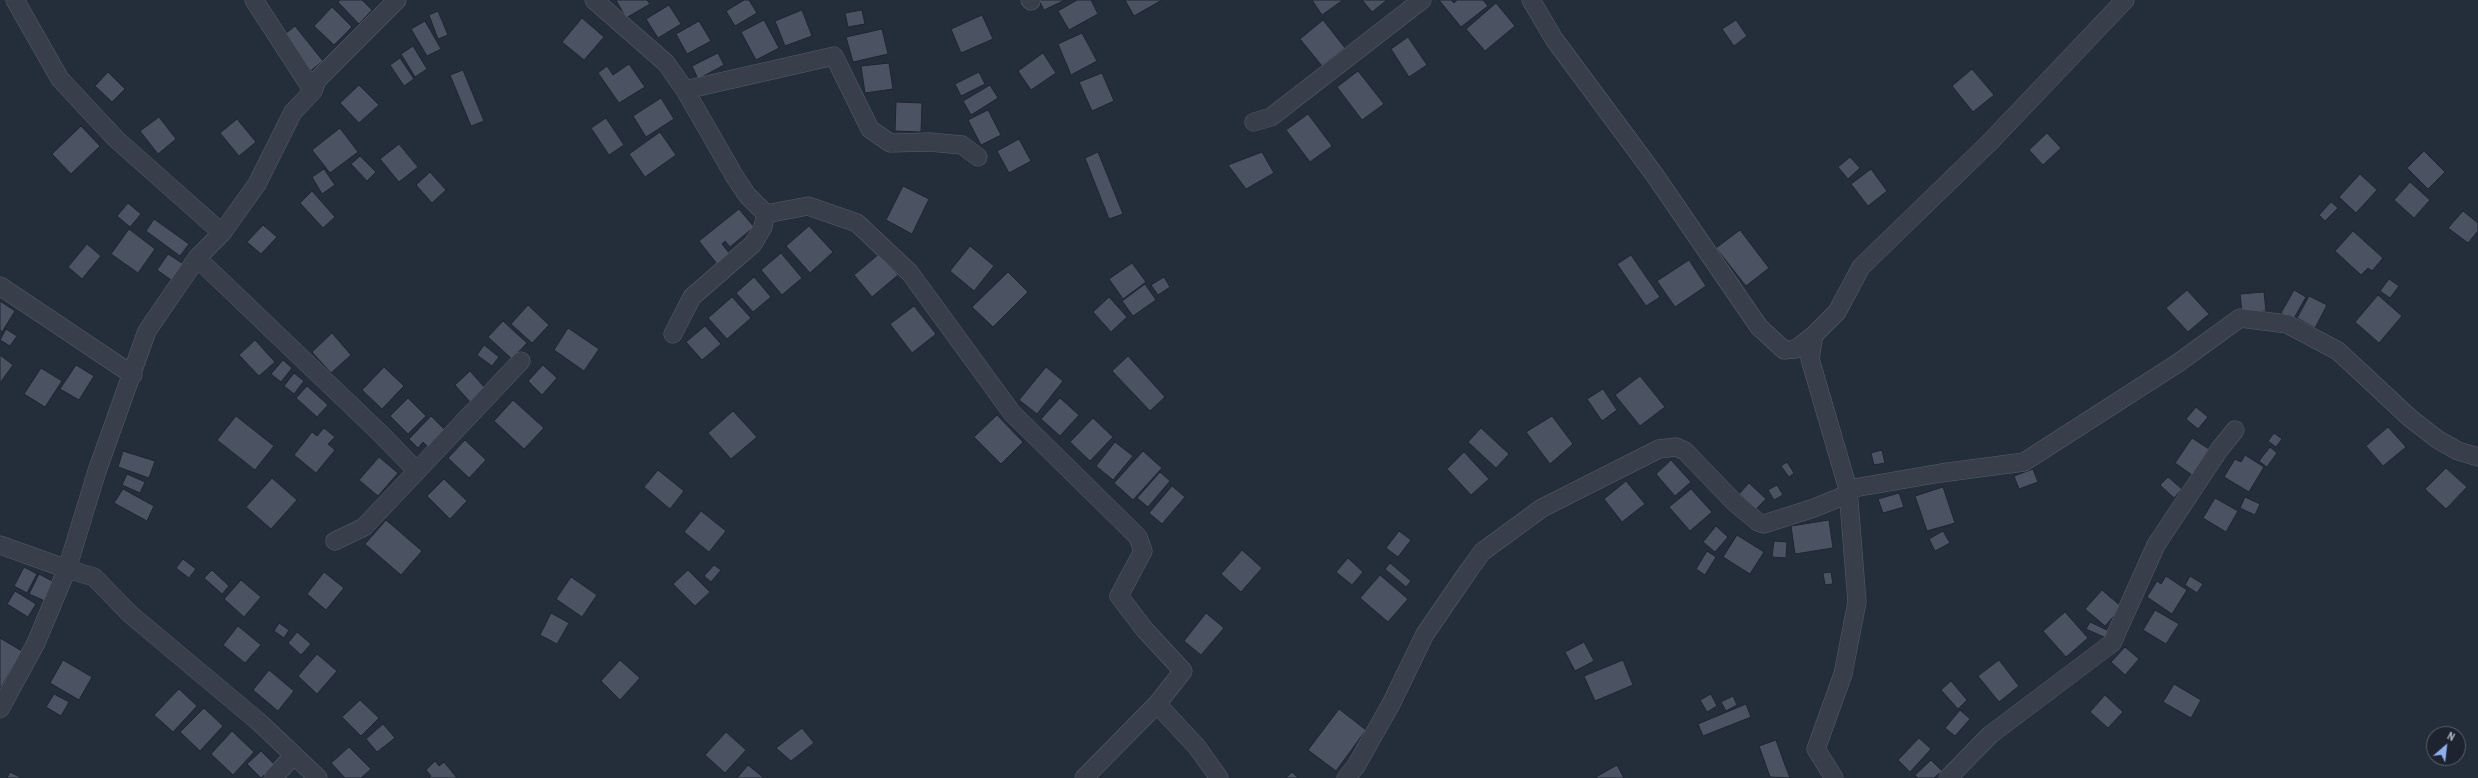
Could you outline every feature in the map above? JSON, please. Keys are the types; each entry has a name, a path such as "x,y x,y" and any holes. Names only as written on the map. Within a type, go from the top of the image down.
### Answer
{"street":[{"path":"15,0 60,79 116,138 222,233"},
{"path":"254,0 313,91"},
{"path":"0,709 36,643 67,569 97,471 133,375 147,331 197,258 222,233 257,184 293,112 313,91 317,80 397,0"},
{"path":"594,0 666,63 685,90 735,178 747,195 766,214"},
{"path":"1254,122 1271,117 1422,0"},
{"path":"1531,0 1554,39 1663,186 1759,327 1784,350 1796,348 1814,335 1838,312 1861,267 1990,142 2125,0"},
{"path":"685,90 834,56 870,129 890,143 930,142 962,145 978,157"},
{"path":"766,214 808,206 857,223 910,273 1012,413 1138,537 1143,551 1119,596 1145,630 1183,671 1157,704 1084,778"},
{"path":"673,334 692,297 753,244 763,227 766,214"},
{"path":"197,258 381,434 417,472"},
{"path":"0,286 133,375"},
{"path":"1346,778 1356,766 1391,704 1425,634 1482,552 1542,508 1659,449 1676,448 1685,451 1734,502 1758,522 1764,524 1814,508 1848,492 1941,473 2024,462 2178,363 2240,318 2287,324 2338,351 2410,418 2437,439 2458,451 2478,457"},
{"path":"1814,335 1810,359 1848,492 1856,602 1843,674 1816,749 1834,778"},
{"path":"335,541 364,527 521,361"},
{"path":"1948,778 1990,735 2112,643 2156,544 2219,450 2235,430"},
{"path":"0,545 67,569 94,576 130,614 259,722 318,778"},
{"path":"1157,704 1197,747 1219,778"},
{"path":"273,778 294,756"}],"building":[{"path":"340,0 362,0 372,10 359,24 338,2"},
{"path":"616,0 647,0 650,4 626,18"},
{"path":"744,0 749,0 757,13 735,26 726,11"},
{"path":"1039,0 1065,0 1044,10"},
{"path":"1077,0 1091,0 1098,14 1069,30 1058,11"},
{"path":"1125,0 1162,0 1134,16"},
{"path":"1312,0 1343,0 1322,15"},
{"path":"1362,0 1387,0 1372,12"},
{"path":"1439,0 1451,0 1454,3 1457,0 1483,0 1488,6 1461,27"},
{"path":"1496,3 1515,26 1485,51 1466,29"},
{"path":"669,5 681,24 658,38 646,19"},
{"path":"332,7 352,27 334,45 314,26"},
{"path":"802,10 812,36 785,46 775,21"},
{"path":"862,10 865,24 848,27 845,13"},
{"path":"438,11 448,35 438,39 429,15"},
{"path":"982,15 993,39 961,53 951,29"},
{"path":"582,18 604,37 584,60 562,42"},
{"path":"764,20 779,48 756,60 741,32"},
{"path":"1323,20 1345,48 1322,66 1300,39"},
{"path":"1736,20 1747,36 1734,46 1722,29"},
{"path":"425,21 441,49 427,56 411,29"},
{"path":"699,21 711,41 687,54 676,34"},
{"path":"295,26 323,61 308,73 280,38"},
{"path":"882,29 888,54 853,62 846,37"},
{"path":"1082,33 1097,61 1071,75 1058,44"},
{"path":"1408,37 1427,65 1409,77 1391,49"},
{"path":"413,46 427,69 415,77 401,54"},
{"path":"718,53 724,65 698,79 692,66"},
{"path":"1043,53 1056,73 1031,90 1018,71"},
{"path":"400,58 414,79 404,86 390,65"},
{"path":"889,63 893,89 865,93 861,66"},
{"path":"629,64 645,87 619,103 598,73 607,66 613,75"},
{"path":"1972,69 1994,95 1973,112 1952,86"},
{"path":"463,70 484,121 471,126 450,75"},
{"path":"1358,71 1384,104 1362,120 1337,87"},
{"path":"108,72 125,89 112,102 95,86"},
{"path":"979,72 985,84 961,96 955,84"},
{"path":"1102,73 1114,101 1092,111 1079,82"},
{"path":"359,85 379,105 359,123 340,103"},
{"path":"990,85 998,98 971,115 963,101"},
{"path":"661,98 674,119 646,137 633,116"},
{"path":"896,102 922,103 921,132 895,131"},
{"path":"988,110 1001,135 981,145 968,120"},
{"path":"1308,114 1332,146 1310,162 1286,130"},
{"path":"159,117 176,139 158,154 140,131"},
{"path":"606,118 624,145 609,155 591,128"},
{"path":"237,119 256,142 239,156 220,133"},
{"path":"81,126 100,146 71,174 52,154"},
{"path":"340,128 358,152 330,173 312,150"},
{"path":"660,132 676,155 645,177 629,154"},
{"path":"2047,133 2061,148 2043,165 2029,150"},
{"path":"1019,139 1031,161 1009,173 997,151"},
{"path":"399,144 418,167 399,182 380,159"},
{"path":"2424,151 2445,172 2428,189 2407,168"},
{"path":"1098,152 1123,214 1109,219 1085,158"},
{"path":"1262,152 1274,173 1246,189 1228,165"},
{"path":"360,156 376,172 367,181 351,164"},
{"path":"1850,157 1860,168 1848,179 1838,167"},
{"path":"324,169 335,185 322,194 312,177"},
{"path":"1871,169 1887,191 1868,206 1851,184"},
{"path":"430,172 446,190 432,203 416,185"},
{"path":"2360,174 2377,190 2356,213 2339,197"},
{"path":"2410,182 2430,200 2414,218 2394,200"},
{"path":"903,186 929,199 912,234 886,220"},
{"path":"312,191 335,217 323,228 300,203"},
{"path":"2331,202 2338,208 2325,221 2319,215"},
{"path":"128,203 141,214 130,227 117,216"},
{"path":"739,209 754,227 730,247 725,241 722,244 730,254 717,264 699,241"},
{"path":"2463,211 2478,223 2478,231 2468,243 2448,228"},
{"path":"154,219 189,244 180,256 146,231"},
{"path":"263,225 277,237 261,254 247,242"},
{"path":"809,226 833,252 810,273 786,246"},
{"path":"129,229 155,249 138,273 111,254"},
{"path":"1740,230 1769,268 1746,286 1716,248"},
{"path":"2353,231 2383,258 2372,271 2368,268 2361,275 2335,251"},
{"path":"87,244 101,256 82,279 68,267"},
{"path":"970,246 994,266 974,291 950,271"},
{"path":"781,253 802,278 782,295 761,270"},
{"path":"168,254 185,265 174,282 157,270"},
{"path":"879,254 898,275 872,297 854,275"},
{"path":"1631,255 1660,297 1646,306 1617,264"},
{"path":"1689,260 1706,286 1675,307 1657,281"},
{"path":"1132,263 1146,282 1123,299 1109,279"},
{"path":"1008,272 1028,292 993,327 972,307"},
{"path":"754,277 771,297 753,312 736,293"},
{"path":"1164,277 1170,287 1158,295 1151,285"},
{"path":"2389,279 2399,286 2390,298 2380,291"},
{"path":"1145,284 1156,300 1133,316 1122,301"},
{"path":"2187,290 2209,314 2188,332 2166,308"},
{"path":"2294,290 2306,297 2293,320 2281,313"},
{"path":"2264,292 2266,311 2242,313 2240,294"},
{"path":"2378,295 2402,316 2379,343 2355,322"},
{"path":"2309,296 2327,305 2315,328 2297,318"},
{"path":"732,297 751,318 727,339 708,318"},
{"path":"1109,297 1127,317 1111,332 1093,312"},
{"path":"0,301 15,311 2,332 0,330"},
{"path":"528,305 549,325 532,343 511,324"},
{"path":"914,306 936,334 912,353 890,324"},
{"path":"503,321 527,343 512,359 488,337"},
{"path":"705,326 721,344 702,360 686,342"},
{"path":"568,328 599,349 584,371 554,350"},
{"path":"6,329 17,336 10,346 0,340"},
{"path":"332,333 351,355 331,373 312,352"},
{"path":"255,340 275,362 259,376 239,355"},
{"path":"484,345 499,357 492,366 477,355"},
{"path":"0,355 13,365 0,383"},
{"path":"1128,356 1165,397 1150,411 1112,371"},
{"path":"283,360 292,368 281,382 271,374"},
{"path":"76,365 94,376 79,400 60,389"},
{"path":"543,365 557,378 542,395 528,381"},
{"path":"384,367 404,386 382,409 362,390"},
{"path":"1046,367 1063,381 1037,414 1019,400"},
{"path":"41,368 62,381 45,407 24,394"},
{"path":"470,371 485,388 470,402 455,385"},
{"path":"294,373 304,381 294,394 284,386"},
{"path":"1640,376 1665,407 1640,426 1615,395"},
{"path":"307,386 328,405 317,417 296,398"},
{"path":"1603,389 1617,410 1602,421 1587,399"},
{"path":"408,398 426,416 408,434 390,416"},
{"path":"1060,398 1079,415 1060,436 1041,419"},
{"path":"513,400 544,428 524,449 494,421"},
{"path":"2196,407 2208,417 2198,429 2186,419"},
{"path":"733,411 757,437 731,459 708,433"},
{"path":"997,415 1023,442 1001,464 974,437"},
{"path":"236,416 274,446 255,470 217,440"},
{"path":"431,416 449,434 432,451 423,442 418,448 409,439"},
{"path":"1552,416 1573,444 1550,464 1526,432"},
{"path":"1093,418 1113,437 1090,461 1070,442"},
{"path":"2388,427 2406,447 2383,466 2366,446"},
{"path":"324,428 335,437 328,444 335,450 316,473 294,455 312,432 317,436"},
{"path":"1481,428 1509,454 1496,468 1468,442"},
{"path":"2274,433 2282,439 2276,447 2268,441"},
{"path":"2192,438 2212,451 2195,477 2175,463"},
{"path":"465,440 486,460 469,478 448,458"},
{"path":"1115,442 1133,456 1113,480 1096,466"},
{"path":"2270,447 2277,453 2267,467 2259,461"},
{"path":"1882,450 1885,463 1874,465 1871,453"},
{"path":"123,451 155,461 149,478 118,467"},
{"path":"1143,451 1162,468 1133,500 1114,483"},
{"path":"1464,452 1489,479 1471,495 1447,469"},
{"path":"2245,455 2264,467 2249,492 2224,477 2235,459 2241,462"},
{"path":"379,457 398,473 378,496 359,480"},
{"path":"1671,460 1691,482 1675,496 1656,474"},
{"path":"1787,462 1794,473 1789,477 1781,466"},
{"path":"2446,468 2467,487 2446,509 2425,489"},
{"path":"2033,469 2038,482 2019,489 2014,476"},
{"path":"658,470 684,491 670,509 644,487"},
{"path":"1160,472 1170,481 1148,507 1137,498"},
{"path":"127,474 145,482 140,493 122,485"},
{"path":"2168,477 2182,489 2174,498 2160,485"},
{"path":"272,478 297,500 271,529 246,507"},
{"path":"444,479 467,501 450,519 427,496"},
{"path":"1626,481 1645,504 1622,522 1604,499"},
{"path":"1749,483 1766,499 1756,509 1739,494"},
{"path":"1777,485 1783,495 1774,500 1768,490"},
{"path":"1172,486 1185,497 1162,524 1149,513"},
{"path":"1943,487 1955,523 1927,531 1915,496"},
{"path":"123,489 154,506 147,521 114,503"},
{"path":"1691,489 1712,512 1690,531 1669,507"},
{"path":"1899,493 1904,507 1883,513 1878,499"},
{"path":"2245,497 2260,504 2255,515 2240,508"},
{"path":"2215,498 2238,511 2226,532 2203,518"},
{"path":"701,511 726,531 709,552 684,532"},
{"path":"386,520 422,551 401,575 365,544"},
{"path":"1829,520 1833,548 1795,554 1791,526"},
{"path":"1716,526 1728,537 1715,552 1703,542"},
{"path":"1399,531 1411,540 1398,557 1386,548"},
{"path":"1943,531 1950,543 1935,551 1929,539"},
{"path":"1737,535 1764,552 1750,574 1723,557"},
{"path":"1774,541 1787,542 1786,558 1772,557"},
{"path":"1242,550 1262,568 1241,592 1221,574"},
{"path":"1707,551 1716,557 1705,575 1696,569"},
{"path":"1348,558 1363,572 1352,585 1336,572"},
{"path":"183,559 196,569 189,578 176,568"},
{"path":"1390,563 1411,581 1406,587 1385,569"},
{"path":"714,565 721,570 711,582 704,576"},
{"path":"24,567 37,574 27,593 14,586"},
{"path":"212,570 229,586 222,594 204,578"},
{"path":"688,570 710,592 695,606 673,584"},
{"path":"324,572 344,588 326,610 307,594"},
{"path":"1831,572 1833,584 1825,585 1823,573"},
{"path":"39,574 54,582 45,601 29,594"},
{"path":"1380,575 1408,599 1388,622 1360,598"},
{"path":"2166,576 2187,590 2172,614 2147,597 2157,581 2161,584"},
{"path":"2190,576 2203,584 2197,593 2185,585"},
{"path":"571,577 597,595 582,617 556,599"},
{"path":"241,580 261,597 244,617 224,599"},
{"path":"2102,590 2122,607 2105,626 2085,609"},
{"path":"15,591 36,604 28,617 7,604"},
{"path":"2155,610 2179,624 2166,644 2143,630"},
{"path":"2065,612 2088,638 2066,657 2043,631"},
{"path":"551,613 569,623 557,644 540,635"},
{"path":"1206,613 1224,628 1201,655 1184,641"},
{"path":"2090,622 2109,631 2106,638 2086,629"},
{"path":"279,623 289,630 284,638 274,631"},
{"path":"238,626 261,645 245,663 223,645"},
{"path":"297,632 311,644 301,655 288,643"},
{"path":"0,638 22,651 0,689"},
{"path":"1584,642 1594,661 1575,671 1565,652"},
{"path":"2125,647 2139,659 2125,675 2111,662"},
{"path":"317,654 337,671 317,694 298,676"},
{"path":"63,660 92,677 79,700 50,683"},
{"path":"620,660 640,678 620,700 601,681"},
{"path":"1623,660 1633,685 1595,701 1584,676"},
{"path":"1999,660 2019,686 1999,702 1978,676"},
{"path":"269,670 294,691 278,711 253,690"},
{"path":"1951,681 1967,700 1958,709 1941,690"},
{"path":"2174,684 2201,700 2191,718 2163,702"},
{"path":"179,689 197,706 173,732 154,715"},
{"path":"54,694 69,702 61,716 46,707"},
{"path":"1711,694 1717,706 1707,712 1700,700"},
{"path":"2105,695 2123,712 2108,728 2090,712"},
{"path":"1733,696 1737,705 1726,711 1721,702"},
{"path":"360,700 379,718 361,736 342,717"},
{"path":"1746,704 1751,717 1703,736 1698,724"},
{"path":"204,708 223,726 200,751 180,732"},
{"path":"1339,709 1366,730 1336,771 1308,750"},
{"path":"1960,710 1970,719 1955,736 1945,728"},
{"path":"383,724 395,738 377,752 366,739"},
{"path":"802,728 814,743 791,761 776,748"},
{"path":"232,731 254,752 233,775 211,754"},
{"path":"726,732 746,750 725,773 705,755"},
{"path":"1919,738 1931,749 1910,772 1898,760"},
{"path":"1776,740 1790,778 1770,777 1759,746"},
{"path":"349,747 371,769 361,778 345,778 331,763"},
{"path":"261,751 275,765 261,778 247,764"},
{"path":"1931,760 1942,771 1934,778 1918,778 1915,775"},
{"path":"435,761 439,766 444,762 457,778 429,778 431,776 426,770"},
{"path":"748,765 764,778 737,778"},
{"path":"1617,765 1624,778 1596,777"},
{"path":"10,772 22,778 7,778"},
{"path":"1292,772 1298,778 1286,778"}]}
